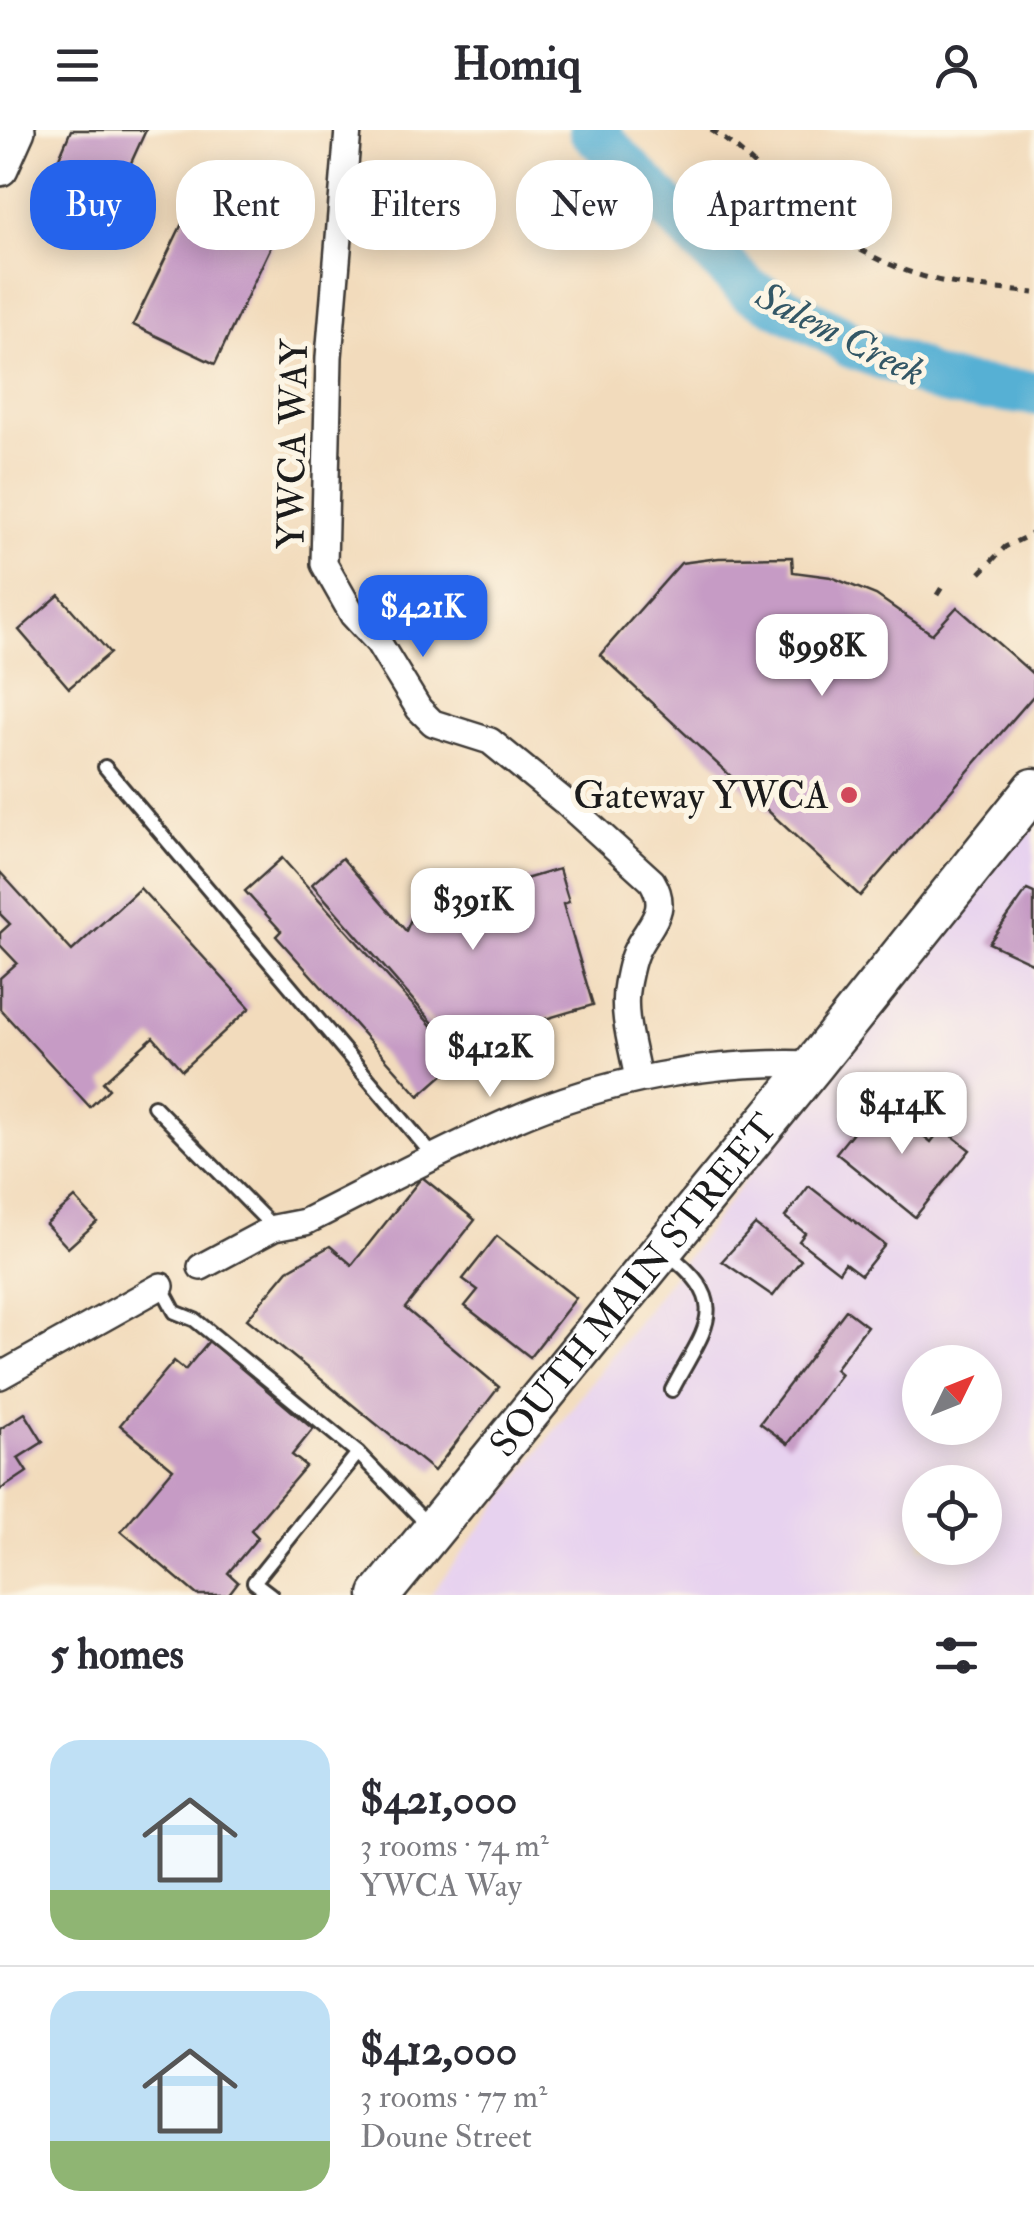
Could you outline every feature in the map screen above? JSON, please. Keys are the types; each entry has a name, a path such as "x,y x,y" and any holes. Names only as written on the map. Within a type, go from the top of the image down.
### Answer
{"main road":[{"name":"SOUTH MAIN STREET","path":"380,1595 1034,789"}],"street":[{"path":"0,168 17,130"},
{"name":"YWCA WAY","path":"348,130 329,357 324,564 353,614 378,642 419,709 433,723 490,742 652,881 661,896 658,914 635,954 626,990 628,1029 638,1080"},
{"path":"200,1267 274,1228 305,1222 512,1120 638,1080 759,1062 814,1064"},
{"path":"0,1376 161,1286"}],"lane":[{"path":"105,766 435,1158"},
{"path":"154,1106 274,1228"},
{"path":"662,1249 698,1279 708,1297 710,1316 672,1390"},
{"path":"161,1286 175,1312 196,1320 358,1453 432,1529"},
{"path":"271,1595 254,1582 358,1453"}],"path":[{"path":"711,130 734,144 802,210 832,233 886,262 920,276 1034,294"},
{"path":"980,573 1006,547 1034,533"},
{"path":"936,595 942,588"}],"shaded area":[{"path":"1034,800 1034,1595 430,1595"}],"building":[{"path":"71,130 146,130 132,160 58,160"},
{"path":"176,236 176,250 269,250 215,364 133,325"},
{"name":"Gateway YWCA","path":"792,557 793,572 831,577 876,595 932,634 957,607 1034,675 1034,695 860,896 600,655 681,563"},
{"path":"59,595 110,653 69,688 19,630"},
{"path":"282,858 461,1059 419,1096 276,936 281,931 245,891"},
{"path":"342,858 406,931 414,912 559,869 569,902 563,904 593,1005 453,1046 312,884"},
{"path":"0,872 72,951 140,888 250,1008 182,1070 153,1037 103,1082 109,1089 90,1107 0,1009 0,978 17,963 0,945 0,933 10,924 0,914"},
{"path":"1027,890 1034,893 1034,964 989,943"},
{"path":"879,1100 931,1142 942,1128 970,1150 915,1217 836,1153"},
{"path":"422,1177 475,1220 405,1308 499,1387 434,1471 247,1319 288,1270 330,1246 352,1265"},
{"path":"809,1186 885,1245 861,1275 845,1263 839,1272 799,1241 805,1233 785,1217"},
{"path":"75,1198 97,1222 68,1248 46,1224"},
{"path":"755,1225 801,1260 773,1296 722,1261"},
{"path":"497,1236 576,1298 530,1357 465,1306 478,1290 463,1279"},
{"path":"846,1310 867,1326 835,1369 841,1374 788,1444 760,1423"},
{"path":"209,1341 313,1429 292,1455 306,1466 251,1530 258,1537 228,1573 238,1582 228,1595 197,1595 121,1531 173,1469 120,1425 174,1361 185,1370"},
{"path":"25,1413 43,1442 18,1458 27,1472 0,1490 0,1429"}],"waterway":[{"name":"Salem Creek","path":"591,130 749,290 849,345 938,381 1034,393"}],"place":[{"name":"Gateway YWCA","path":"849,795"}]}
